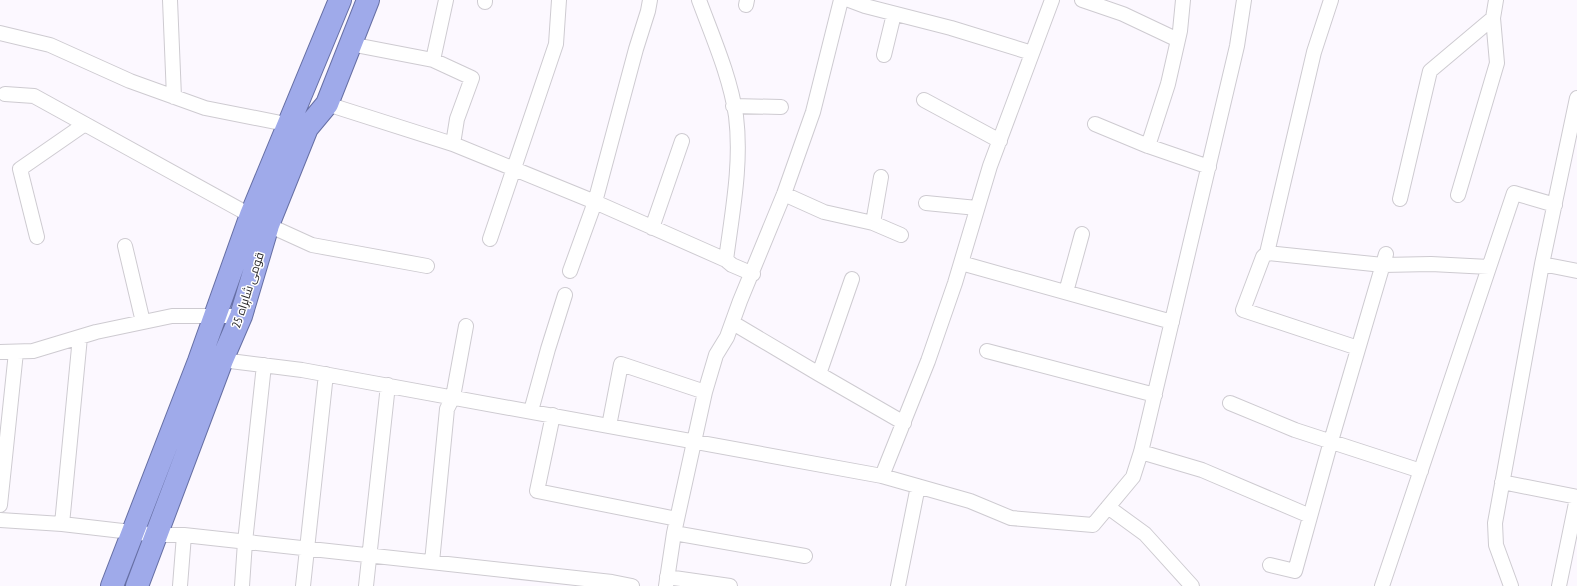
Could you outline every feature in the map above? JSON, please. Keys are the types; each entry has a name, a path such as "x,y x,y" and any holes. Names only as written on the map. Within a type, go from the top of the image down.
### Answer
{"highway":[{"name":"قومی شاہراہ 25","path":"112,586 216,316 260,220 298,126 340,0"},
{"name":"قومی شاہراہ 25","path":"298,126 327,104 368,0"},
{"name":"قومی شاہراہ 25","path":"136,586 157,535 222,360 241,316 260,220"}],"street":[{"path":"170,0 174,96"},
{"path":"433,60 446,0"},
{"path":"490,239 556,44 559,0"},
{"path":"570,271 595,202 650,0"},
{"path":"699,0 727,76 736,116 738,172 726,260"},
{"path":"730,586 667,581 676,526 705,392 716,355 728,338 740,301 753,274 784,194 813,112 841,0"},
{"path":"849,0 894,14 951,28 1032,53"},
{"path":"882,476 928,361 961,263 990,166 1052,0"},
{"path":"1082,0 1123,14 1178,40"},
{"path":"1148,146 1168,84 1178,40 1183,0"},
{"path":"222,360 326,374 882,476 970,501 1011,518 1093,525 1133,477 1141,452 1237,46 1244,0"},
{"path":"1331,0 1314,52 1267,253 1263,257 1243,310 1358,348"},
{"path":"1458,196 1496,62 1493,18 1496,0"},
{"path":"884,55 894,14"},
{"path":"1400,198 1430,71 1493,18"},
{"path":"0,33 50,45 130,81 205,108 298,126"},
{"path":"350,44 433,60 472,78 458,119 453,144"},
{"path":"5,94 34,96 260,220 312,245 427,266"},
{"path":"1511,586 1496,545 1495,523 1542,264 1577,98"},
{"path":"924,100 1000,141"},
{"path":"327,104 453,144 595,202 726,260 732,265 753,274"},
{"path":"733,106 781,107"},
{"path":"37,237 20,170 84,124"},
{"path":"1095,124 1148,146 1209,167"},
{"path":"652,228 682,141"},
{"path":"873,223 881,177"},
{"path":"1382,586 1514,193 1555,205"},
{"path":"784,194 824,212 873,223 901,235"},
{"path":"926,203 977,208"},
{"path":"1066,292 1082,234"},
{"path":"125,246 142,322"},
{"path":"1267,253 1489,268"},
{"path":"1270,565 1295,571 1331,441 1385,260"},
{"path":"961,263 1172,322"},
{"path":"1542,264 1577,271"},
{"path":"819,374 852,279"},
{"path":"531,411 548,349 566,295"},
{"path":"0,352 32,351 80,337 172,316 241,316"},
{"path":"733,323 904,423"},
{"path":"432,562 447,409 453,397 466,326"},
{"path":"62,524 80,337"},
{"path":"987,350 1155,394"},
{"path":"0,506 16,352"},
{"path":"610,426 621,364 705,392"},
{"path":"242,586 245,542 264,366"},
{"path":"303,586 326,374"},
{"path":"366,586 368,555 388,385"},
{"path":"1230,402 1295,430 1421,470"},
{"path":"553,415 537,491 676,526 805,556"},
{"path":"1141,452 1202,470 1310,516"},
{"path":"1502,482 1577,498 1559,586"},
{"path":"898,586 918,486"},
{"path":"1108,507 1145,534 1192,586"},
{"path":"0,520 62,524 157,535 184,535 432,562 553,581 632,586"},
{"path":"180,586 184,535"}]}
